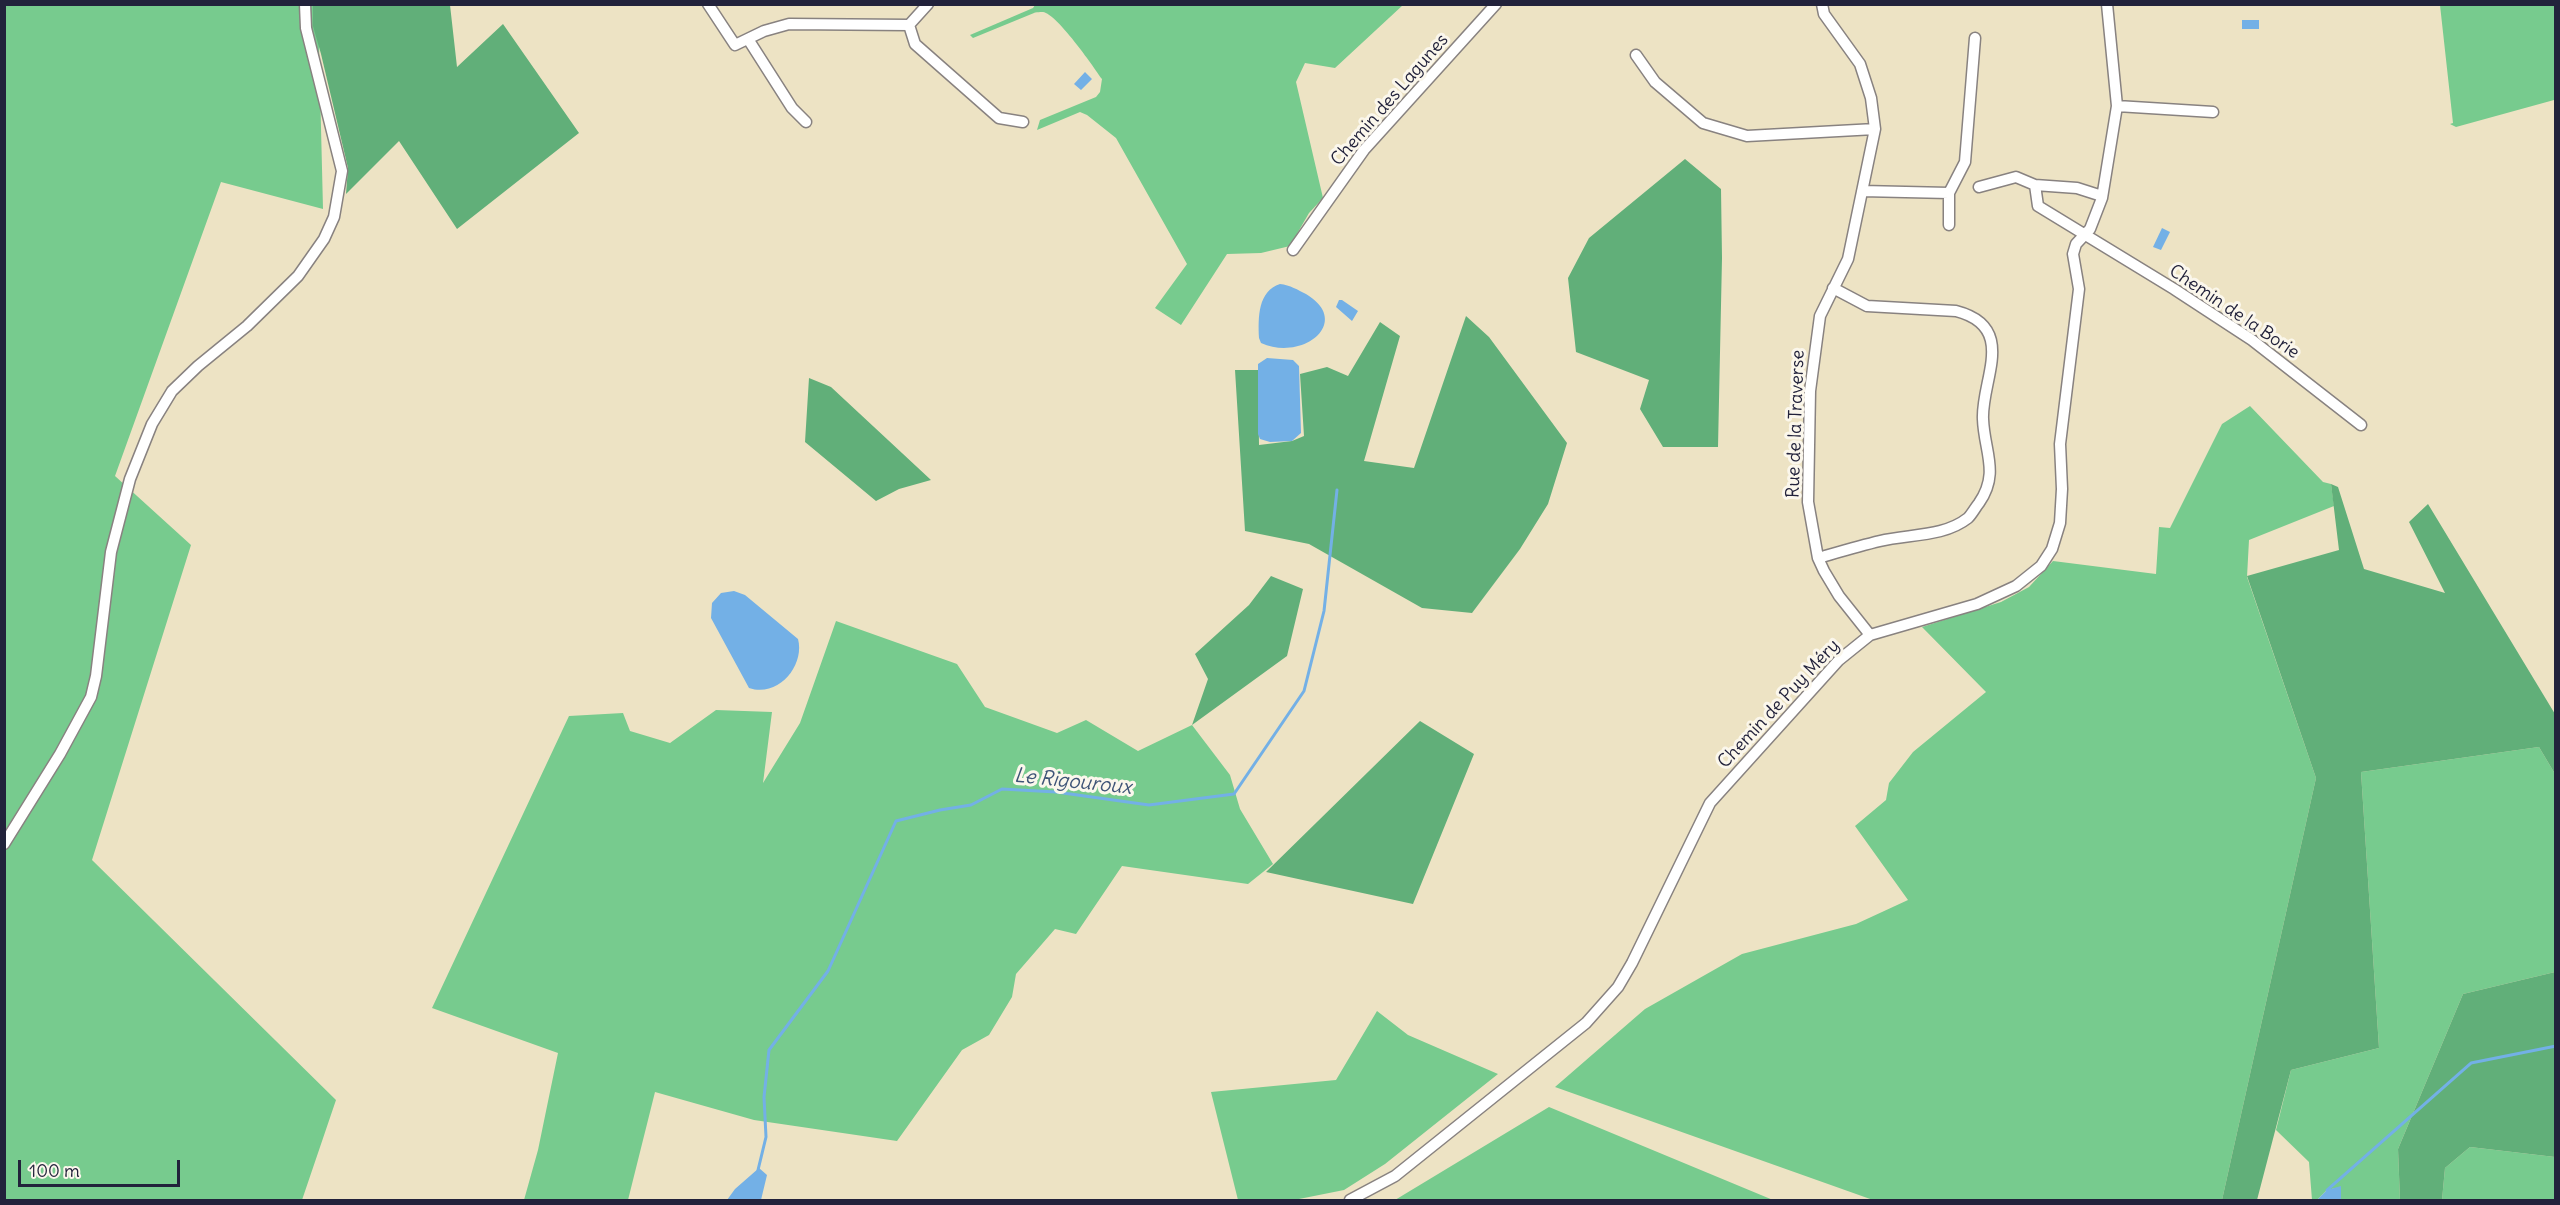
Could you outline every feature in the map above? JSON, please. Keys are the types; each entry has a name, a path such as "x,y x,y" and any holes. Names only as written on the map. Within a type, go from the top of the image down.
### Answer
{"street":[{"path":"4,844 60,754 91,697 96,676 111,552 130,479 152,424 172,391 198,366 248,326 298,276 324,239 334,217 342,171 306,28 305,4"},
{"path":"708,4 735,45 789,24 909,26"},
{"path":"909,26 928,4"},
{"name":"Chemin des Lagunes","path":"1293,250 1364,150 1496,4"},
{"name":"Rue de la Traverse","path":"1822,4 1824,14 1860,64 1871,98 1875,129 1848,259 1820,316 1810,391 1808,502 1818,558 1831,584 1870,635"},
{"name":"Chemin de Puy Méry","path":"1350,1200 1395,1176 1587,1023 1618,987 1632,963 1710,803 1839,660 1870,635 1977,604 2016,586 2041,566 2052,549 2060,523 2062,489 2060,444 2079,289 2073,254 2076,244 2090,229 2102,196 2117,106 2107,4"},
{"path":"909,26 915,44 999,118 1023,122"},
{"path":"1949,225 1949,193 1965,162 1974,38"},
{"path":"747,39 792,108 806,122"},
{"path":"1636,55 1655,82 1703,123 1747,136 1875,129"},
{"path":"2117,106 2213,112"},
{"path":"1979,186 2016,177 2036,185 2077,188 2102,196"},
{"name":"Chemin de la Borie","path":"2036,185 2038,206 2085,233 2252,340 2361,424"},
{"path":"1863,191 1949,193"},
{"path":"1818,558 1882,541 1948,529 1969,517 1984,495 1991,469 1982,419 1993,351 1986,331 1979,322 1967,314 1956,311 1868,306 1833,288"}],"green space":[{"path":"5,5 318,5 323,209 221,182 115,476 191,545 92,860 336,1100 302,1200 5,1200"},
{"path":"313,5 450,5 457,67 503,24 579,133 457,229 399,141 346,194 348,168 313,26"},
{"path":"1035,5 1403,5 1335,68 1305,63 1296,82 1323,198 1309,213 1290,246 1261,253 1227,254 1181,325 1155,308 1187,264 1116,138 1080,112 1037,130 1040,120 1096,97 1100,92 1102,79 1091,63 1057,21 1043,12 1034,13 973,38 970,35 1033,8"},
{"path":"2440,5 2555,5 2555,108 2554,100 2456,127 2450,124 2453,123"},
{"path":"1685,159 1721,189 1722,258 1718,447 1663,447 1640,409 1649,380 1576,352 1568,278 1589,238"},
{"path":"1466,316 1489,337 1567,443 1548,504 1520,549 1472,613 1422,608 1309,544 1245,531 1235,370 1258,370 1259,445 1292,441 1304,436 1300,374 1327,367 1348,376 1380,322 1400,336 1364,461 1414,468"},
{"path":"809,378 831,387 931,480 899,489 876,501 805,442"},
{"path":"2250,406 2323,482 2331,484 2334,506 2249,540 2247,577 2316,778 2222,1200 1873,1200 1555,1087 1645,1009 1742,954 1856,924 1908,900 1855,826 1886,800 1889,783 1913,752 1986,692 1922,627 2001,602 2029,587 2053,561 2156,574 2159,527 2170,528 2222,424"},
{"path":"2331,484 2338,487 2364,569 2445,593 2409,522 2428,504 2555,714 2555,774 2539,747 2361,772 2379,1048 2291,1070 2257,1200 2222,1200 2316,778 2247,576 2339,550"},
{"path":"1271,576 1303,589 1287,656 1192,725 1208,679 1195,654 1249,605"},
{"path":"836,621 957,664 985,707 1057,733 1086,720 1138,751 1192,725 1230,775 1240,809 1273,864 1248,884 1122,866 1076,934 1055,929 1016,974 1012,997 989,1035 962,1050 897,1141 754,1120 655,1092 628,1200 524,1200 538,1150 558,1053 432,1008 569,716 623,713 630,731 670,743 716,710 772,712 763,783 800,723"},
{"path":"1420,721 1474,754 1413,904 1266,872"},
{"path":"2539,747 2555,774 2555,972 2463,994 2398,1149 2400,1200 2341,1200 2341,1187 2327,1190 2317,1200 2312,1200 2309,1162 2276,1130 2291,1070 2379,1048 2361,772"},
{"path":"2555,972 2555,1157 2470,1147 2445,1168 2442,1200 2400,1200 2398,1149 2463,994"},
{"path":"1377,1011 1408,1035 1498,1074 1385,1164 1344,1190 1294,1200 1238,1200 1211,1092 1336,1080"},
{"path":"1549,1107 1773,1200 1395,1200"},
{"path":"2470,1147 2555,1157 2555,1200 2442,1200 2445,1168"}],"water":[{"path":"2242,20 2259,20 2259,29 2242,29"},
{"path":"1085,72 1092,79 1081,90 1074,84"},
{"path":"2162,228 2170,232 2161,250 2153,247"},
{"path":"1280,284 1306,294 1319,305 1325,316 1323,327 1317,336 1306,343 1292,347 1277,347 1261,343 1259,314 1263,299 1267,292"},
{"path":"1339,300 1358,311 1352,321 1336,307"},
{"path":"1267,358 1293,360 1299,366 1301,433 1292,441 1270,442 1260,439 1258,434 1258,364"},
{"path":"734,591 745,595 798,639 798,659 780,684 760,690 749,688 711,618 712,603 721,593"},
{"path":"759,1168 767,1175 761,1200 727,1200 735,1189"},
{"path":"2341,1186 2341,1200 2317,1200 2327,1190"}],"waterway":[{"name":"Le Rigouroux","path":"758,1170 766,1137 764,1097 769,1050 828,971 896,821 971,805 1002,789 1056,792 1149,805 1234,794 1304,691 1324,611 1337,490"},
{"path":"2327,1190 2471,1063 2556,1046"}]}
